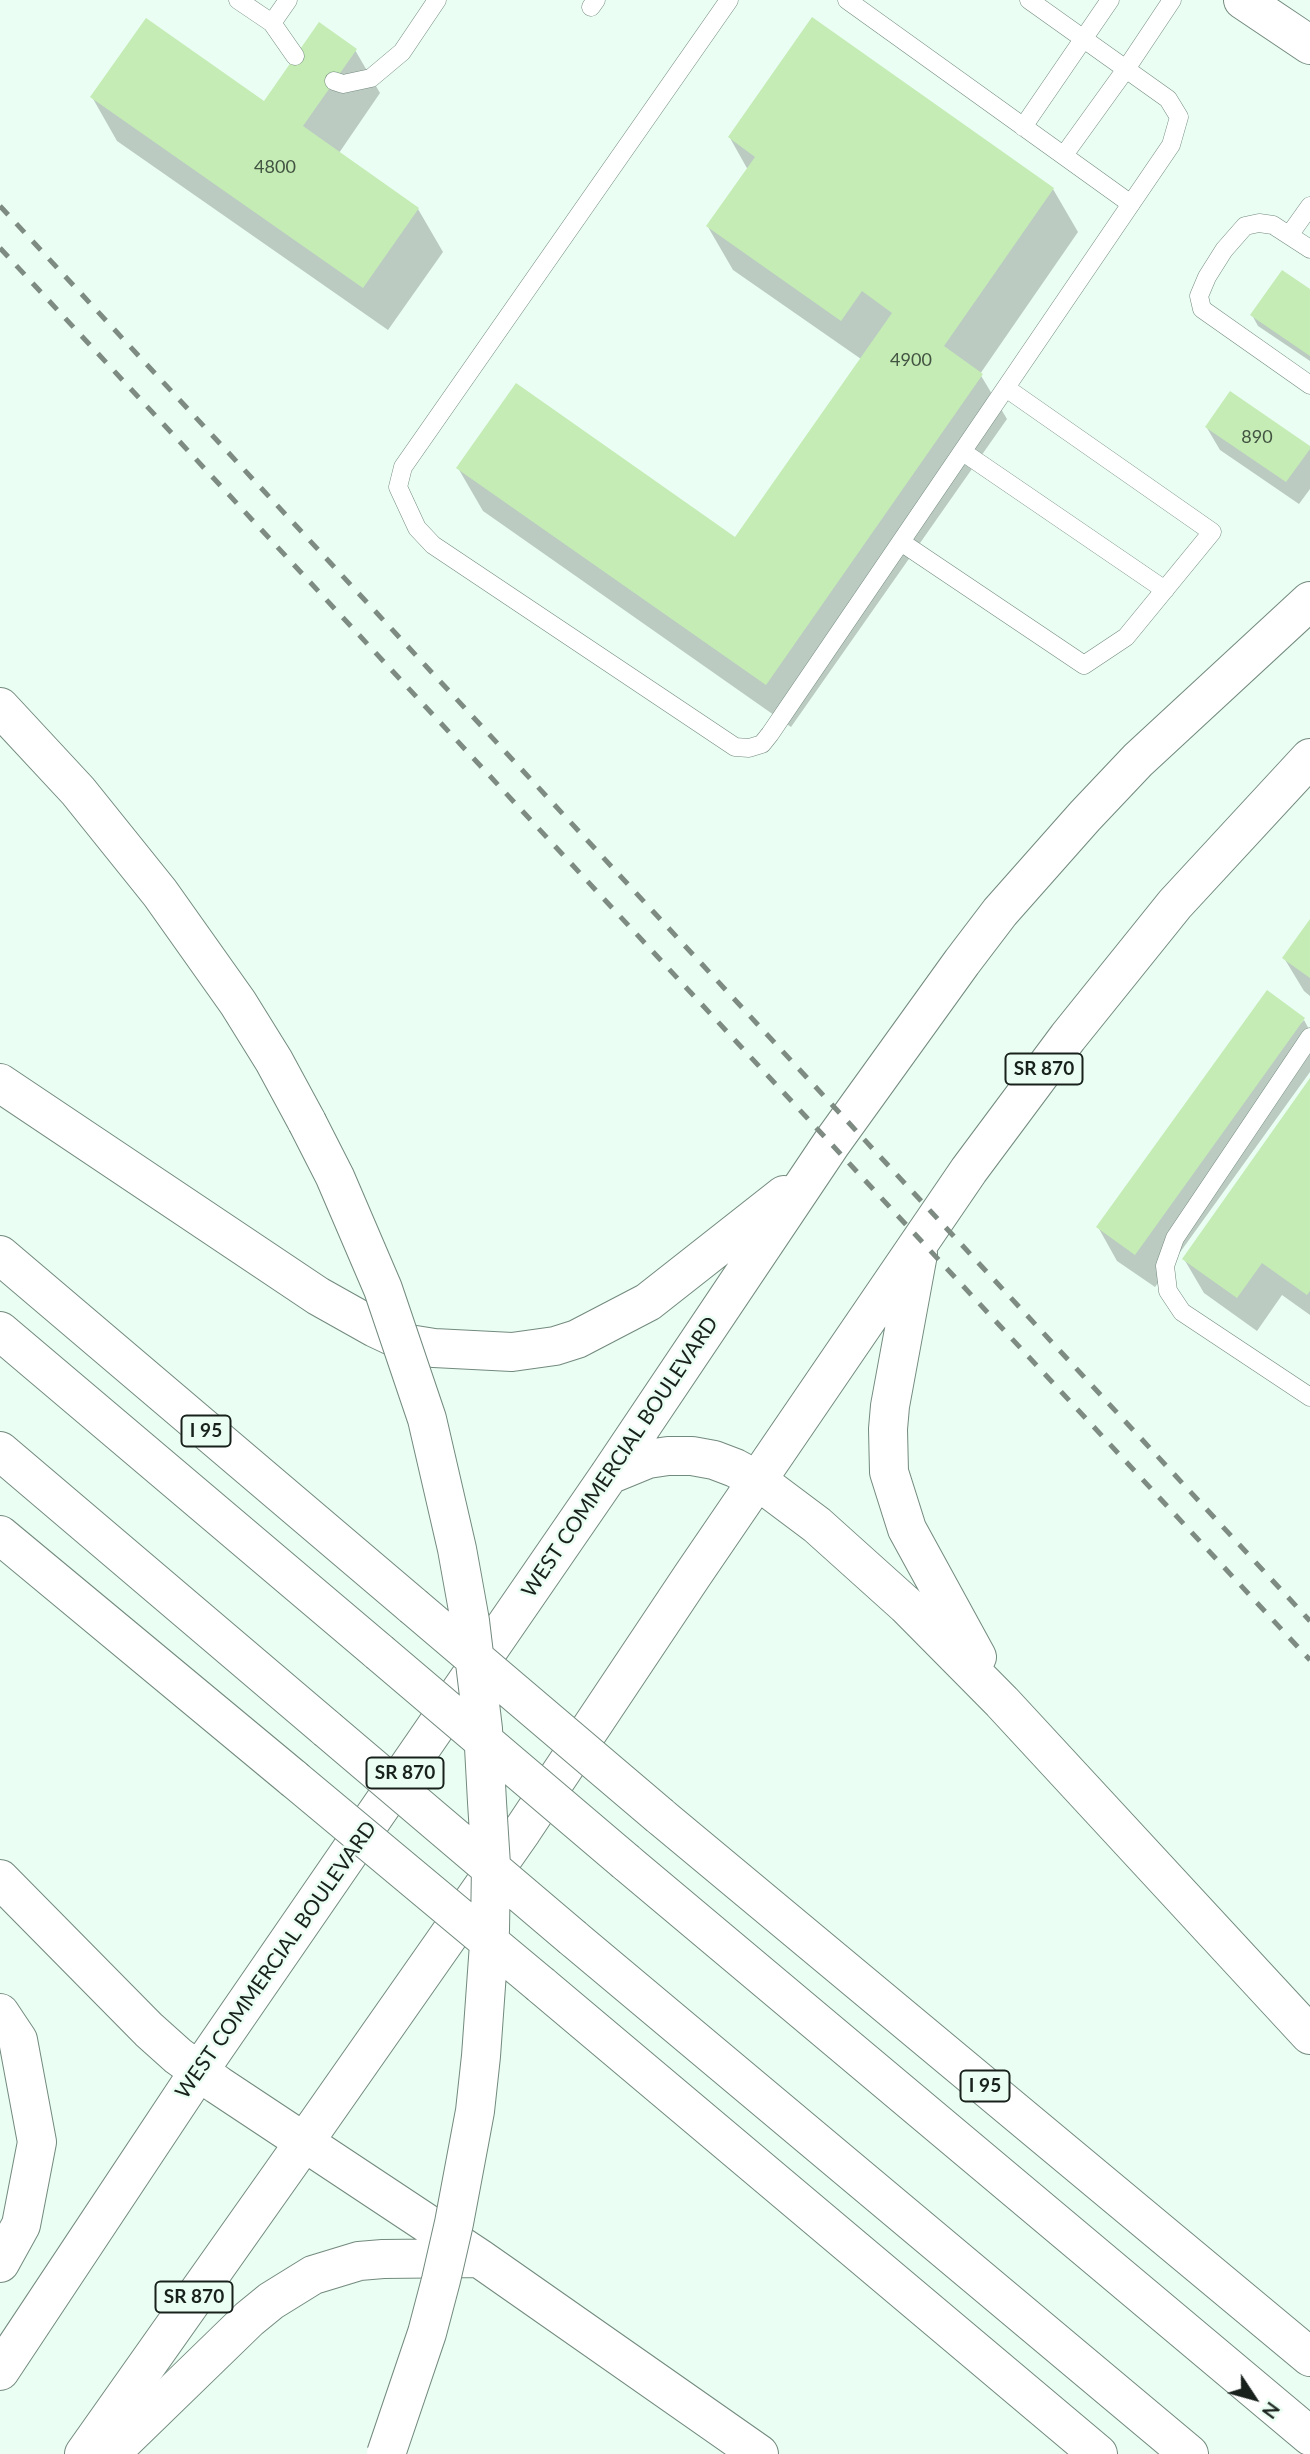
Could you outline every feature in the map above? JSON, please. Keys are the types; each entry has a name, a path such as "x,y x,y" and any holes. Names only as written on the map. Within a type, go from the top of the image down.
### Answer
{"main road":[{"path":"1243,0 1310,46"},
{"name":"WEST COMMERCIAL BOULEVARD","path":"0,2371 199,2071 609,1475 831,1144 931,1004 1000,912 1138,760 1310,601"},
{"path":"0,708 40,748 118,838 192,936 274,1061 335,1177 383,1289 427,1419 457,1549 470,1621 483,1729 491,1865 490,1930 482,2043 475,2111 454,2223 431,2320 387,2454"},
{"name":"SR 870","path":"84,2454 522,1831 969,1170 1068,1037 1175,904 1310,758"},
{"path":"0,1083 346,1313 410,1344 460,1351 535,1350 577,1339 598,1329 648,1302 816,1170"},
{"path":"921,1241 890,1406 890,1472 896,1499 919,1555 1002,1702"},
{"name":"I 95","path":"0,1255 660,1816 1310,2357"},
{"path":"0,1332 1310,2436"},
{"path":"0,1451 573,1938 1189,2454"},
{"path":"609,1475 648,1459 692,1456 725,1464 757,1480 817,1525 906,1605 1002,1702 1310,2035"},
{"path":"0,1535 541,1985 1098,2454"},
{"path":"0,1879 149,2029 199,2071 480,2258 760,2454"},
{"path":"0,2013 18,2040 37,2142 21,2225 0,2263"},
{"path":"110,2454 249,2319 271,2301 313,2275 359,2262 383,2259 480,2258"}],"lane":[{"path":"237,0 272,23 295,56"},
{"path":"272,23 288,0"},
{"path":"334,80 343,84 371,78 402,52 438,0"},
{"path":"729,0 403,467 398,487 417,528 433,545 735,747 749,748 761,744 770,734 1171,145 1178,117 1168,99 1029,0"},
{"path":"847,0 1131,204"},
{"path":"1023,127 1110,0"},
{"path":"1064,155 1172,0"},
{"path":"1290,234 1310,206"},
{"path":"1310,249 1273,225 1259,222 1244,226 1206,277 1199,296 1202,309 1310,385"},
{"path":"901,542 1084,665 1126,637 1212,532 1006,388"},
{"path":"963,452 1165,590"},
{"path":"1310,1037 1175,1238 1165,1266 1168,1291 1182,1312 1310,1397"}],"building":[{"path":"812,17 1054,188 944,346 983,374 766,685 456,468 516,383 735,537 892,313 862,291 841,321 706,226 755,157 728,137"},
{"path":"146,18 264,101 319,22 357,49 303,126 419,208 363,288 90,97"},
{"path":"1282,270 1310,289 1310,356 1250,315"},
{"path":"1230,391 1310,446 1286,482 1205,427"},
{"path":"1310,919 1310,978 1282,958"},
{"path":"1267,990 1305,1018 1135,1255 1096,1227"},
{"path":"1310,1078 1310,1291 1307,1295 1262,1263 1237,1298 1182,1259"}],"railway":[{"path":"0,206 1310,1621"},
{"path":"0,248 1310,1660"}]}
